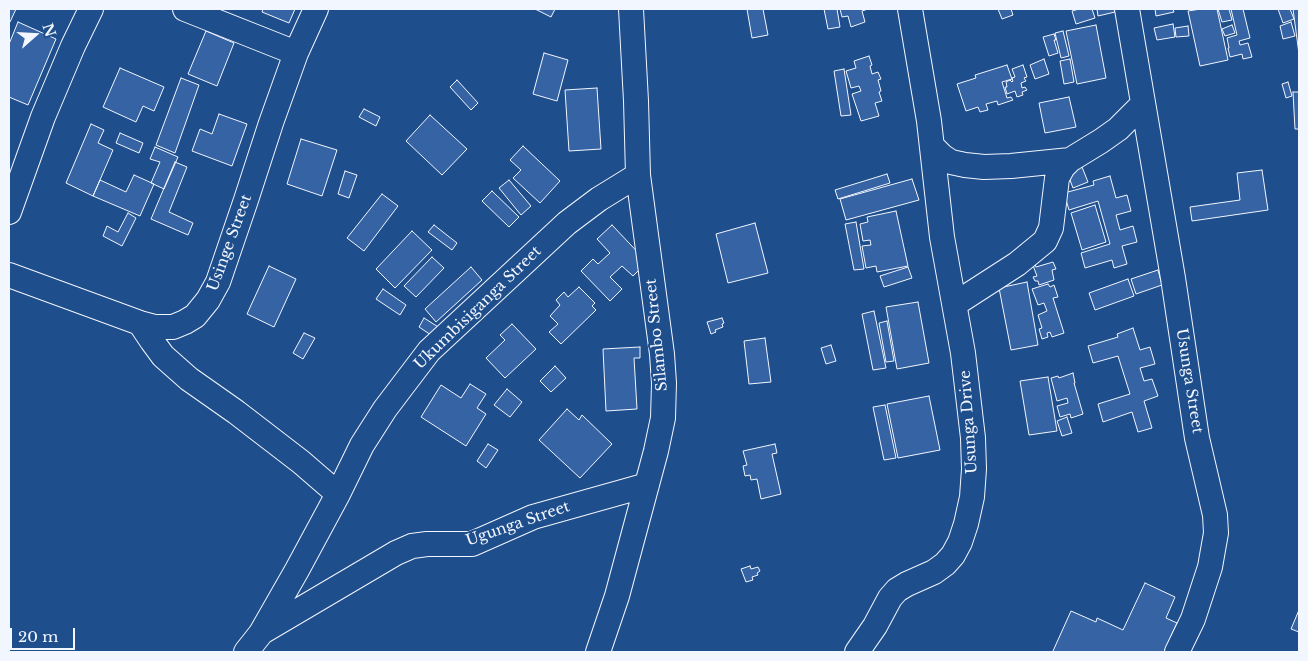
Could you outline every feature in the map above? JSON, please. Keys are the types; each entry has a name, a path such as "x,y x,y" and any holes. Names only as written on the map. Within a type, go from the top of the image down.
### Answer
{"street":[{"path":"9,212 47,108 91,9"},
{"path":"185,9 296,53"},
{"name":"Usinge Street","path":"9,275 155,327 173,327 196,316 218,282 296,53 316,9"},
{"name":"Silambo Street","path":"598,652 617,596 663,418 664,383 662,354 638,175 631,9"},
{"name":"Usunga Drive","path":"857,652 875,626 890,598 897,590 934,572 953,555 966,524 972,498 974,469 973,438 963,353 942,238 922,74 910,9"},
{"name":"Usunga Street","path":"1127,9 1173,278 1197,438 1215,515 1216,533 1210,568 1194,618 1177,652"},
{"path":"955,304 1017,264 1045,242 1051,228 1057,178 1063,167 1070,160 1118,129 1143,104"},
{"path":"932,146 942,156 952,162 984,167 1070,160"},
{"name":"Ukumbisiganga Street","path":"246,652 261,633 297,570 362,445 385,409 429,351 567,222 638,175"},
{"path":"140,323 163,356 188,379 236,412 301,462 338,494"},
{"name":"Ugunga Street","path":"261,633 396,553 412,546 472,544 533,517 647,485"}],"building":[{"path":"9,9 16,9 10,22 9,21"},
{"path":"263,9 295,9 289,23 262,12"},
{"path":"535,9 555,9 551,17"},
{"path":"747,9 763,9 768,35 752,38"},
{"path":"824,9 837,9 840,27 828,29"},
{"path":"840,9 868,9 862,11 865,22 851,27 848,16 842,17"},
{"path":"998,9 1011,9 1013,15 1002,19"},
{"path":"1092,9 1095,18 1076,24 1072,11"},
{"path":"1097,9 1115,9 1115,12 1098,16"},
{"path":"1155,9 1173,9 1174,12 1156,16"},
{"path":"1217,9 1228,60 1200,66 1188,11"},
{"path":"1218,9 1229,9 1232,20 1222,22"},
{"path":"1231,9 1243,9 1250,38 1239,41 1240,45 1248,43 1252,57 1243,59 1242,54 1230,57 1227,38 1237,35"},
{"path":"1278,9 1290,9 1294,19 1283,23"},
{"path":"1293,9 1299,9 1299,54"},
{"path":"18,22 56,39 28,105 9,97 9,44"},
{"path":"1291,22 1295,36 1283,39 1280,26"},
{"path":"1173,24 1175,37 1157,40 1154,28"},
{"path":"1096,25 1106,78 1077,84 1066,31"},
{"path":"1232,25 1235,33 1225,36 1222,29"},
{"path":"1188,26 1189,36 1176,37 1175,28"},
{"path":"206,31 234,43 217,86 188,74"},
{"path":"1063,31 1069,56 1061,58 1055,33"},
{"path":"1054,34 1058,53 1049,56 1043,37"},
{"path":"544,53 568,60 557,101 533,94"},
{"path":"869,56 872,74 878,72 881,79 878,80 882,101 875,103 879,116 861,121 852,94 861,91 859,86 851,88 846,71 856,68 854,61"},
{"path":"1044,59 1049,74 1035,79 1030,65"},
{"path":"1070,59 1074,82 1064,84 1060,61"},
{"path":"1007,65 1012,79 1002,82 1007,98 1011,97 1013,100 998,105 997,101 986,104 988,110 980,112 978,107 966,111 957,84 976,78 975,75"},
{"path":"1023,65 1027,77 1024,78 1026,81 1021,83 1022,88 1025,87 1027,90 1022,92 1023,95 1017,97 1015,91 1007,94 1006,82 1010,80 1012,82 1012,78 1015,77 1012,69"},
{"path":"120,68 164,87 154,111 143,106 136,122 103,107"},
{"path":"844,69 851,115 841,116 834,71"},
{"path":"181,78 199,85 175,153 156,145"},
{"path":"457,80 478,103 471,110 450,87"},
{"path":"1288,82 1292,96 1286,98 1282,84"},
{"path":"597,88 601,149 569,151 565,90"},
{"path":"1293,92 1299,92 1299,129 1295,129"},
{"path":"1069,97 1076,127 1045,133 1039,103"},
{"path":"364,109 380,117 376,126 359,117"},
{"path":"219,114 247,124 232,166 192,151 200,129 212,134"},
{"path":"430,115 467,149 442,175 406,141"},
{"path":"91,124 104,130 98,143 113,150 93,196 66,183"},
{"path":"120,133 143,143 139,153 116,143"},
{"path":"301,139 337,150 322,196 287,184"},
{"path":"523,146 560,181 540,203 513,178 521,170 510,160"},
{"path":"155,147 178,157 164,189 151,183 160,162 150,159"},
{"path":"175,162 187,167 169,212 193,223 188,235 151,219"},
{"path":"1082,167 1088,182 1073,188 1067,172"},
{"path":"1262,170 1268,210 1192,221 1190,207 1240,200 1237,173"},
{"path":"345,171 357,175 349,198 338,194"},
{"path":"887,174 890,183 838,199 835,190"},
{"path":"134,175 154,184 140,216 93,196 100,180 126,192"},
{"path":"1110,176 1116,198 1127,195 1131,211 1116,215 1120,230 1133,226 1137,242 1122,246 1127,264 1114,268 1112,260 1085,268 1081,253 1110,244 1098,201 1069,210 1064,193 1094,185 1093,181"},
{"path":"912,179 919,200 846,220 840,199"},
{"path":"509,180 531,206 521,215 499,188"},
{"path":"492,191 519,217 509,227 482,201"},
{"path":"382,194 398,206 364,251 347,238"},
{"path":"1095,205 1106,242 1082,250 1071,213"},
{"path":"896,211 908,266 877,272 876,266 866,268 862,246 871,245 870,240 863,241 860,224 868,222 867,217"},
{"path":"128,213 136,218 122,246 103,236 107,226 118,232"},
{"path":"856,222 864,269 854,270 845,224"},
{"path":"755,223 768,273 728,283 716,234"},
{"path":"434,225 457,243 452,250 428,232"},
{"path":"612,225 647,262 633,276 622,266 610,277 622,289 610,301 581,271 593,259 598,264 610,253 597,239"},
{"path":"412,231 432,250 395,288 376,269"},
{"path":"432,257 444,268 416,297 404,286"},
{"path":"1034,262 1036,267 1053,262 1056,269 1052,270 1054,280 1039,285 1038,281 1035,281 1033,277 1037,276 1032,263"},
{"path":"269,266 296,279 274,327 247,314"},
{"path":"471,267 482,280 436,322 425,309"},
{"path":"908,267 912,278 884,287 880,276"},
{"path":"1158,270 1162,285 1136,294 1131,279"},
{"path":"1128,279 1134,296 1095,310 1089,293"},
{"path":"1027,282 1038,345 1011,350 999,288"},
{"path":"1048,284 1050,287 1054,285 1058,297 1053,298 1064,333 1052,337 1050,332 1047,333 1048,337 1042,339 1039,329 1042,328 1038,315 1047,311 1044,303 1038,305 1032,289"},
{"path":"579,287 595,303 592,306 596,310 561,344 549,332 558,324 550,316 560,305 556,300 564,292 568,297"},
{"path":"383,289 406,305 400,315 376,299"},
{"path":"918,302 929,363 897,369 886,307"},
{"path":"874,311 886,368 873,370 862,314"},
{"path":"424,318 443,330 437,339 419,327"},
{"path":"722,318 723,327 711,334 707,322"},
{"path":"887,321 894,361 886,362 879,323"},
{"path":"512,324 536,349 505,378 486,358 505,340 500,335"},
{"path":"1133,328 1140,350 1150,347 1155,364 1140,368 1144,381 1152,379 1158,396 1144,401 1152,428 1138,432 1132,412 1103,422 1098,404 1130,394 1118,356 1093,363 1088,346 1118,337 1117,334"},
{"path":"304,333 315,338 303,359 293,353"},
{"path":"765,338 771,382 749,384 744,341"},
{"path":"831,345 836,361 826,364 821,348"},
{"path":"640,347 640,358 634,358 637,409 606,411 603,349"},
{"path":"555,366 566,378 551,392 540,381"},
{"path":"1073,373 1083,414 1071,418 1070,414 1060,417 1057,406 1068,403 1067,398 1057,401 1051,378 1058,376 1059,378"},
{"path":"1048,377 1057,431 1029,435 1020,381"},
{"path":"470,384 486,394 477,408 486,414 466,446 421,417 441,385 461,398"},
{"path":"507,389 522,402 510,417 494,405"},
{"path":"929,396 940,450 898,458 887,404"},
{"path":"885,405 896,458 884,460 873,407"},
{"path":"567,409 579,420 582,415 612,444 580,478 539,440"},
{"path":"1067,417 1072,433 1062,436 1057,421"},
{"path":"488,444 498,450 486,468 477,461"},
{"path":"775,444 777,453 772,454 781,494 761,499 757,479 751,480 750,475 745,476 743,466 747,465 743,451"},
{"path":"750,566 751,569 758,567 760,571 757,573 758,575 752,577 753,580 746,582 741,569"},
{"path":"1145,583 1175,597 1166,618 1177,623 1164,652 1053,651 1071,611 1096,622 1097,618 1123,630"},
{"path":"1299,610 1299,632 1291,629"}]}
